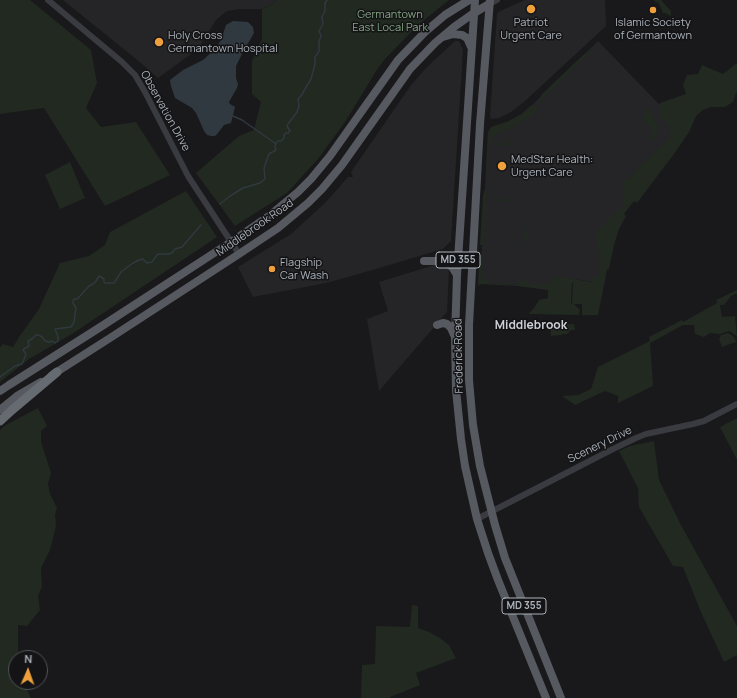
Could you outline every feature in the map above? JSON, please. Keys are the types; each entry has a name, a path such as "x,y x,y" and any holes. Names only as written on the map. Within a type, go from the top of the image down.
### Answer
{"highway":[{"path":"0,421 57,372"}],"main road":[{"name":"Middlebrook Road","path":"0,392 231,242 269,216 303,188 330,156 398,60 425,32 445,15 469,0"},
{"name":"Frederick Road","path":"475,0 457,275 455,337 455,378 461,439 477,519 488,553 546,698"},
{"name":"Middlebrook Road","path":"0,410 17,396 57,372 278,228 308,203 342,165 410,69 435,43 454,27 490,2"},
{"name":"Frederick Road","path":"490,2 480,124 469,324 469,368 473,425 480,466 505,558 561,698"},
{"path":"441,38 454,34 462,35 467,38 472,49"},
{"path":"424,260 446,263 452,267 457,275"},
{"path":"437,325 443,323 447,324 451,328 455,337"}],"street":[{"name":"Observation Drive","path":"48,0 122,62 135,75 146,92 188,176 239,254"},
{"name":"Middlebrook Road","path":"490,2 497,0"},
{"name":"Scenery Drive","path":"477,519 636,438 704,421 737,404"}],"shaded area":[{"name":"Holy Cross Germantown Hospital","path":"63,0 276,0 273,4 262,9 239,9 227,11 216,20 198,49 158,78"},
{"path":"525,0 605,0 606,26 525,101 511,112 499,118 491,119 497,14 498,12"},
{"path":"233,21 248,22 253,27 254,33 236,66 236,78 238,84 229,102 235,107 231,123 224,125 215,136 211,136 207,135 204,131 196,113 192,108 175,98 170,80 183,70 203,60 215,49 221,40 226,25"},
{"path":"455,41 460,43 463,50 451,241 443,249 369,271 326,283 253,297 238,267 291,234 326,202 348,177 353,177 351,172 412,84 427,67"},
{"path":"598,41 684,130 607,230 600,283 561,277 553,287 480,283 488,132 521,115"},
{"path":"442,264 449,270 447,312 379,391 367,319 388,311 379,282"}],"green space":[{"path":"0,0 30,0 91,50 97,83 86,108 101,127 136,122 170,175 105,206 44,108 0,114"},
{"name":"Germantown East Local Park","path":"276,0 449,0 417,26 385,59 345,122 318,159 287,193 235,226 196,173 239,136 254,130 261,102 252,94 252,61 262,39 262,9 273,4"},
{"path":"654,0 661,0 671,11 671,15 670,16 663,13 658,2 656,3"},
{"path":"589,51 593,52 594,55 590,53 543,99 545,103 543,103 540,99 542,94"},
{"path":"737,63 737,92 733,102 725,107 711,107 703,110 696,116 689,132 677,150 637,203 634,201 624,214 626,216 619,229 609,269 607,270 598,315 582,315 582,304 574,304 580,310 579,315 528,314 539,300 548,298 548,290 517,286 480,284 479,286 479,257 487,257 482,258 481,278 487,279 487,283 518,285 519,280 529,281 529,285 541,285 558,276 591,282 592,277 598,278 600,264 596,233 624,203 624,182 671,136 669,126 661,118 658,108 660,103 686,94 683,85 687,75 698,74 702,65 723,74","holes":["572,283 574,283 573,284 572,304"]},
{"path":"533,105 537,106 538,109 529,118 491,139 489,144 486,172 488,132 491,127 521,115"},
{"path":"649,107 658,128 657,134 650,141 648,138 654,131 642,119 646,115 644,112"},
{"path":"509,136 507,139 512,145 516,143 516,146 497,145 498,140 501,144 506,142 505,138"},
{"path":"70,162 85,198 60,209 45,175"},
{"path":"485,189 487,190 487,193 484,245 480,245 483,195"},
{"path":"186,191 217,237 72,334 29,359 0,382 0,347 3,344 13,347 39,309 60,263 89,256 105,245 110,232"},
{"path":"493,194 494,199 508,200 510,196 514,201 493,201"},
{"path":"527,225 525,230 528,232 531,230 534,233 531,231 526,236 528,239 518,248 523,240 525,227"},
{"path":"737,290 737,293 731,296 724,305 720,305 722,317 735,316 737,336 729,331 720,334 710,333 704,337 695,334 694,325 683,325 650,343 653,386 618,403 618,396 605,391 575,405 562,396 578,395 591,389 598,367 650,341 649,337 682,320 683,322 717,303 716,300"},
{"path":"574,324 575,330 571,330 567,334 551,336 550,326"},
{"path":"728,333 734,337 736,342 722,347 719,339 721,335"},
{"path":"38,408 47,426 41,431 41,442 51,473 48,484 50,494 57,508 55,515 56,526 50,550 41,568 42,587 38,596 40,610 27,626 18,625 18,650 8,650 8,690 27,690 31,698 0,698 0,430 4,426"},
{"path":"737,418 737,460 720,427"},
{"path":"654,441 659,480 681,525 737,626 737,655 724,662 700,610 683,567 673,566 639,507 638,488 619,451 630,446"},
{"path":"412,605 418,606 418,628 440,638 449,645 456,658 416,673 420,685 390,698 361,698 362,665 375,664 376,626 410,627"}],"waterway":[{"path":"220,204 243,188 260,183 265,179 264,168 269,154 276,150 276,143 281,141 284,138 284,135 290,131 287,126 297,112 299,106 298,99 311,79 315,64 315,57 319,51 321,36 319,31 323,24 322,17 327,0"},
{"path":"233,116 242,120 276,144"},
{"path":"0,377 15,366 22,364 26,354 23,350 29,346 28,341 36,335 39,335 45,341 52,341 55,343 58,341 55,329 71,327 74,322 76,308 73,303 74,299 77,299 96,281 99,276 104,279 105,283 114,283 121,272 133,263 143,259 147,263 152,262 158,254 169,254 175,249 182,247 201,225"}],"place":[{"name":"Patriot Urgent Care","path":"531,9"},
{"name":"Islamic Society of Germantown","path":"653,10"},
{"name":"Holy Cross Germantown Hospital","path":"159,42"},
{"name":"MedStar Health: Urgent Care","path":"502,166"},
{"name":"Flagship Car Wash","path":"272,269"}],"district":[{"name":"Middlebrook","path":"531,326"}]}
